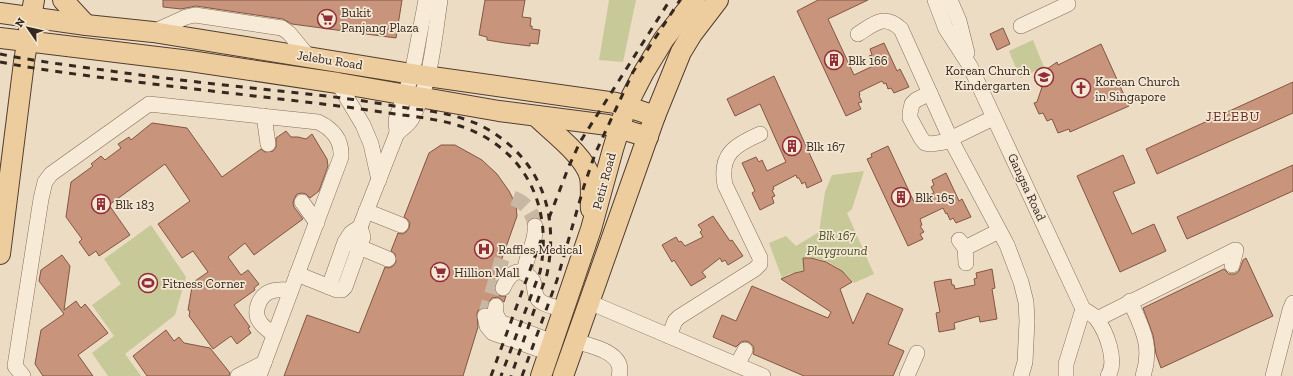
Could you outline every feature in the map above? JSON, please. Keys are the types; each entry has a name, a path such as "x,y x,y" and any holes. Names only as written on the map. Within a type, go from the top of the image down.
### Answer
{"main road":[{"path":"63,0 86,25"},
{"name":"Petir Road","path":"542,376 590,232 626,106 664,39 695,0"},
{"name":"Petir Road","path":"563,376 574,341 655,116 681,52 692,34 718,0"},
{"path":"0,37 4,9"},
{"name":"Jelebu Road","path":"4,9 33,9 86,25 153,32 420,75 616,103 655,116"},
{"path":"0,254 27,42 33,9"},
{"name":"Jelebu Road","path":"0,37 27,42 190,61 338,83 537,117 620,128 648,137"},
{"path":"537,117 572,149 583,162 590,177 590,232 608,230 613,233"}],"street":[{"path":"420,75 426,0"},
{"path":"328,287 345,242 351,233 360,227 397,133 410,122 412,96 420,75 440,0"},
{"name":"Gangsa Road","path":"935,0 946,29 970,66 1083,309 1096,319 1106,335 1110,349 1112,366 1109,375"},
{"name":"Gangsa Road","path":"950,0 959,21 970,66"},
{"path":"1021,26 1068,4"},
{"path":"858,34 884,20 896,24 901,28 951,140 1007,245 1022,282 1027,306 1026,344 1021,376"},
{"path":"338,83 363,125 371,144 379,180"},
{"path":"930,93 916,100 912,104 910,113 910,118 920,138 925,143 937,144 951,140 993,118"},
{"path":"23,376 15,366 40,199 45,182 51,174 149,104 318,122 331,130 339,142 341,157 261,369 238,376"},
{"path":"264,116 268,144"},
{"path":"669,336 675,322 679,317 755,269 760,264 760,258 723,178 725,164 732,150 741,142 760,134"},
{"path":"302,202 316,223"},
{"path":"366,211 401,225"},
{"path":"525,273 525,265 535,237 535,226"},
{"path":"297,274 328,287 342,290 345,287 360,248 363,237 360,227"},
{"path":"964,250 999,231"},
{"path":"345,242 388,259"},
{"path":"1096,319 1236,250 1232,265"},
{"path":"502,288 510,275 517,272 525,273 533,281 538,299 542,302 564,310"},
{"path":"274,335 259,321 256,315 258,305 263,296 270,291 278,289 291,290"},
{"path":"1130,301 1145,334 1147,348 1143,376"},
{"path":"588,302 762,376"},
{"path":"1273,376 1293,303"},
{"path":"496,306 495,312 500,322 551,347"},
{"path":"1066,376 1066,364 1083,309"},
{"path":"485,316 487,326 494,333 551,347"},
{"path":"574,341 609,353 616,358 620,366 619,376"},
{"path":"737,365 745,350"},
{"path":"907,376 917,352"}],"green space":[{"path":"609,0 636,0 623,62 599,60"},
{"path":"1033,40 1044,67 1020,78 1009,51"},
{"name":"Blk 167 Playground","path":"864,171 852,209 847,213 874,274 854,283 837,267 825,261 811,257 803,257 803,271 789,274 782,278 769,243 786,236 796,246 819,232 825,192 832,175"},
{"path":"151,225 186,277 175,315 125,354 141,376 108,376 92,353 114,336 92,305 121,284 104,259"}],"building":[{"name":"Bukit Panjang Plaza","path":"163,0 402,0 396,38 292,24 283,19 196,6 181,9 163,7"},
{"path":"485,0 525,0 522,17 531,18 530,26 532,26 532,29 540,30 538,44 530,43 530,46 505,43 487,40 487,37 479,35"},
{"name":"Blk 166","path":"818,0 868,0 828,19 854,75 873,66 869,56 872,55 870,49 884,43 897,71 900,69 909,87 894,93 891,88 888,89 886,83 884,84 882,81 859,92 862,102 858,103 861,109 846,116 797,11"},
{"path":"1003,28 1010,44 997,50 990,34"},
{"name":"Korean Church in Singapore","path":"1101,44 1129,106 1070,132 1069,129 1058,133 1052,119 1047,121 1043,113 1039,114 1034,103 1037,102 1042,87 1037,84 1039,75 1043,68 1047,69 1057,62 1058,65"},
{"name":"Blk 167","path":"774,76 822,181 807,188 805,182 802,184 796,175 773,187 774,189 772,190 775,196 772,197 774,203 760,210 752,193 755,191 742,163 756,157 759,162 762,160 767,171 786,162 760,104 735,116 727,99"},
{"path":"1293,82 1293,113 1157,174 1146,149"},
{"path":"152,123 187,128 222,177 261,149 265,152 273,151 276,147 276,138 286,131 291,137 306,139 312,134 327,159 328,166 319,191 310,198 306,194 302,193 297,194 294,199 294,207 303,219 254,255 245,243 228,257 241,275 248,270 259,284 254,288 255,290 234,305 250,327 248,328 251,333 237,344 231,336 213,349 189,316 190,311 188,310 192,287 194,287 195,281 208,272 193,251 182,258 158,224 190,201 165,164 109,205 130,235 99,256 96,251 89,256 79,242 82,239 66,217 71,182 93,166 91,164 101,156 105,160 121,148 118,144 129,137 131,140"},
{"name":"Hillion Mall","path":"441,145 455,145 482,160 497,174 509,191 516,205 517,216 493,284 495,285 494,289 496,293 500,296 506,296 504,302 498,297 492,298 488,303 487,302 485,307 479,309 477,313 478,327 463,376 284,376 307,315 359,333 385,267 389,268 396,262 395,254 391,251 398,233 402,234 409,228 410,223 404,217 429,153"},
{"name":"Blk 165","path":"888,146 914,202 934,193 931,187 934,185 932,180 946,173 959,201 962,199 971,217 956,223 953,218 950,220 943,208 920,219 922,225 920,226 924,232 920,234 923,239 908,246 867,159 872,157 871,154"},
{"path":"1123,155 1135,183 1113,192 1132,234 1154,224 1166,251 1120,272 1077,176"},
{"path":"1293,165 1293,191 1187,239 1177,217"},
{"path":"713,216 730,241 732,240 743,256 728,265 725,260 722,262 720,258 702,272 706,277 691,286 674,260 672,262 662,245 676,237 679,242 681,241 685,246 703,237 700,232 702,230 698,225"},
{"path":"62,255 70,266 64,310 76,301 81,308 85,304 108,333 78,355 93,376 43,376 35,364 41,330 64,314 39,281 41,270"},
{"path":"803,258 811,258 826,262 842,271 852,282 840,289 853,324 867,293 903,309 888,344 904,351 893,376 804,376 753,354 753,346 749,342 741,342 736,347 713,337 722,315 736,321 752,286 828,318 831,312 781,279 804,271"},
{"path":"1246,258 1273,316 1161,368 1156,354 1153,335 1143,308 1224,269 1229,274 1235,274 1239,271 1243,260"},
{"path":"992,269 995,288 992,289 997,319 980,322 979,316 954,323 955,329 939,332 936,313 940,312 934,282 951,279 952,285 954,285 955,289 975,285 974,279 977,278 976,273"},
{"path":"166,330 174,341 179,337 184,343 210,348 230,373 229,376 147,376 133,356"}],"tunnel":[{"path":"513,198 525,205 531,212 535,226"},
{"path":"485,316 502,259"}],"railway":[{"path":"549,218 580,142 670,0"},
{"path":"522,376 557,280 584,186 595,154 633,72 680,0"},
{"path":"0,54 44,62 118,72 203,83 338,97 423,110 468,120 489,130 507,143 522,158 534,174 548,211 550,231 550,252 547,274 511,376"},
{"path":"0,62 90,76 334,105 418,117 463,127 485,137 502,149 516,163 527,178 541,214 543,233 543,252 540,272 501,376"},
{"path":"491,376 541,240"}],"place":[{"name":"Bukit Panjang Plaza","path":"327,19"},
{"name":"Blk 166","path":"834,60"},
{"name":"Korean Church Kindergarten","path":"1044,77"},
{"name":"Korean Church in Singapore","path":"1081,88"},
{"name":"Blk 167","path":"792,146"},
{"name":"Blk 165","path":"901,197"},
{"name":"Blk 183","path":"101,204"},
{"name":"Raffles Medical","path":"484,249"},
{"name":"Hillion Mall","path":"440,272"},
{"name":"Fitness Corner","path":"148,283"}],"district":[{"name":"JELEBU","path":"1233,116"}]}
